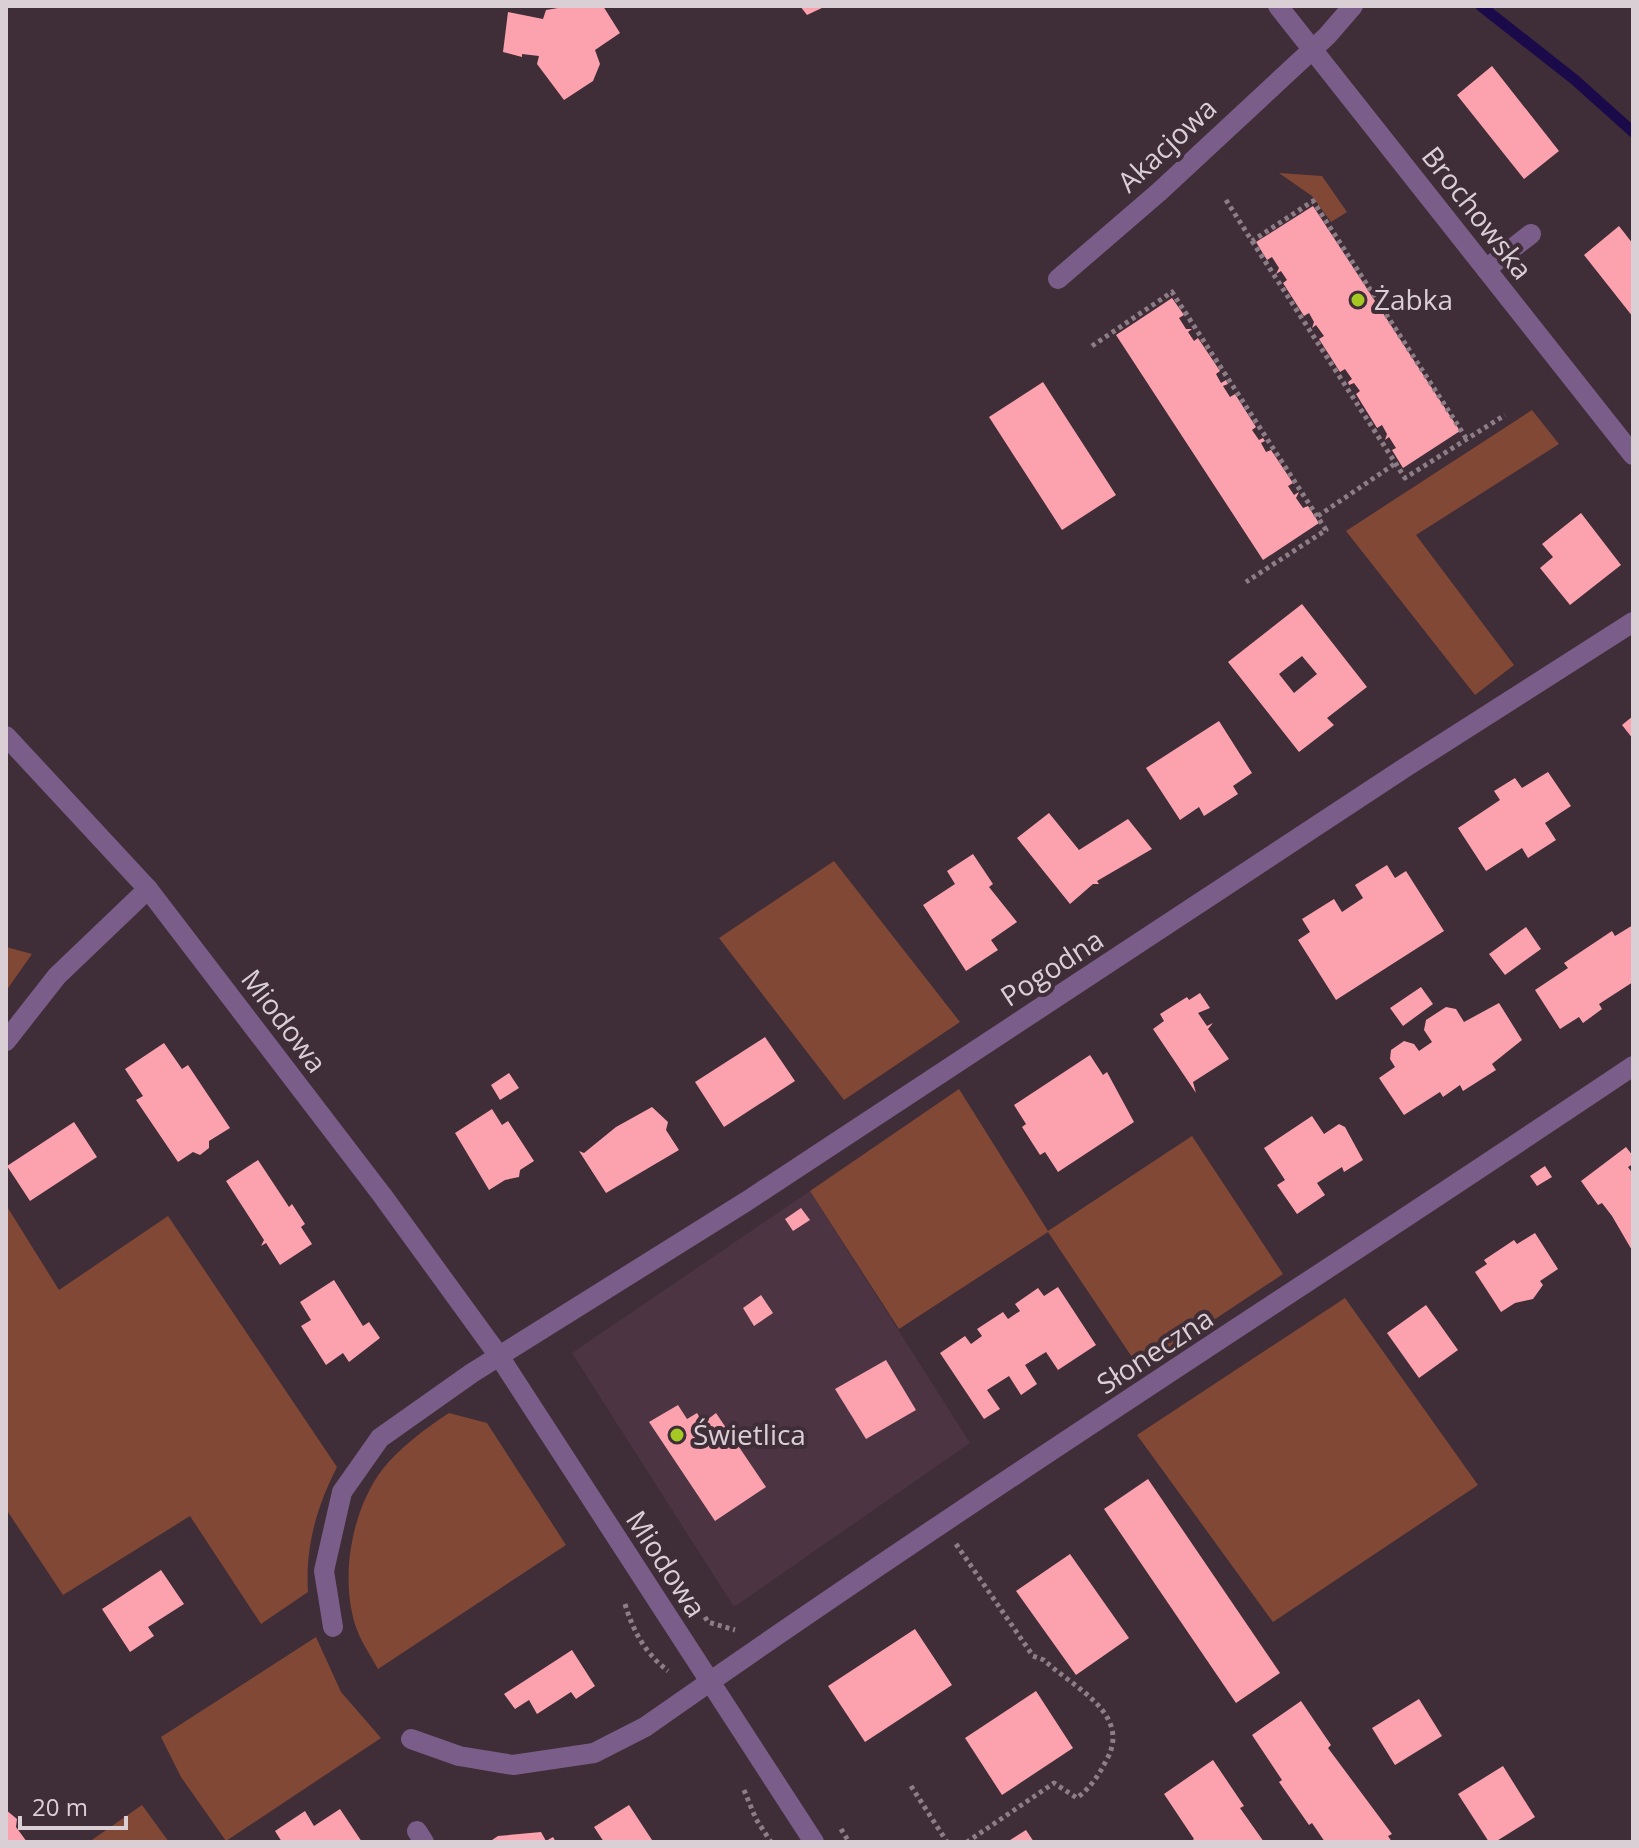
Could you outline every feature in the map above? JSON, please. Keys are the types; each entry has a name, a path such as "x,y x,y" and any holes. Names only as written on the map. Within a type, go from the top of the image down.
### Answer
{"street":[{"name":"Brochowska","path":"1278,6 1633,455"},
{"name":"Akacjowa","path":"1058,279 1159,192 1312,49 1353,6"},
{"path":"1486,269 1531,234"},
{"name":"Pogodna","path":"499,1356 747,1201 1409,765 1633,622"},
{"name":"Miodowa","path":"6,736 148,889 382,1195 499,1356 814,1842"},
{"path":"6,1041 57,976 148,889"},
{"name":"Słoneczna","path":"708,1682 1020,1470 1121,1407 1633,1066"},
{"path":"333,1627 324,1571 342,1492 380,1438 499,1356"},
{"path":"411,1739 459,1756 513,1765 594,1753 645,1727 708,1682"}],"path":[{"path":"1226,200 1405,478 1505,415"},
{"path":"1252,241 1313,201 1466,438"},
{"path":"1092,346 1172,292 1326,530 1246,582"},
{"path":"1318,516 1396,463"},
{"path":"942,1552 968,1535"},
{"path":"955,1543 1033,1656 1044,1660 1100,1707 1110,1718 1114,1733 1102,1768 1091,1787 1077,1798 1054,1783 967,1842"},
{"path":"700,1609 708,1622 740,1632 754,1651"},
{"path":"911,1786 947,1842"},
{"path":"836,1821 849,1842"}],"shaded area":[{"path":"1279,173 1322,176 1347,212 1331,222 1312,196"},
{"path":"1532,410 1559,444 1416,535 1514,665 1475,695 1346,531"},
{"path":"834,861 960,1022 844,1100 719,938"},
{"path":"6,947 32,954 6,991"},
{"path":"959,1089 1048,1231 1192,1136 1283,1274 1140,1369 1048,1232 899,1329 810,1191"},
{"path":"810,1191 970,1443 734,1607 572,1353"},
{"path":"6,1205 59,1290 168,1216 337,1467 314,1527 308,1559 308,1592 261,1624 190,1516 63,1595 6,1509"},
{"path":"1345,1298 1478,1485 1273,1622 1137,1435"},
{"path":"449,1413 487,1423 566,1545 378,1669 359,1635 352,1611 349,1569 356,1526 362,1505 382,1470 413,1439"},
{"path":"316,1637 341,1692 381,1738 226,1841 181,1777 161,1737"},
{"path":"142,1805 169,1842 89,1842"}],"building":[{"path":"603,6 620,33 595,50 600,64 593,81 564,100 537,64 539,56 522,54 522,57 503,52 508,12 543,19 546,10"},
{"path":"800,6 826,6 807,15"},
{"path":"1492,66 1559,151 1524,179 1457,95"},
{"path":"1313,206 1460,431 1403,468 1392,450 1396,448 1389,437 1385,440 1387,434 1382,425 1377,428 1356,394 1360,391 1354,383 1349,385 1352,379 1345,369 1340,372 1319,339 1324,336 1316,325 1312,328 1314,322 1309,313 1304,316 1283,283 1287,280 1281,271 1276,274 1279,268 1272,257 1267,260 1256,242"},
{"path":"1619,226 1633,244 1633,317 1584,255"},
{"path":"1172,298 1184,315 1179,318 1186,329 1192,329 1188,332 1194,341 1198,338 1220,371 1216,374 1221,383 1226,380 1228,384 1223,386 1230,397 1235,394 1256,427 1252,430 1259,440 1263,438 1265,441 1261,443 1266,452 1271,450 1293,483 1288,486 1294,495 1299,492 1296,498 1303,508 1308,506 1319,523 1263,560 1116,335"},
{"path":"1043,382 1116,495 1062,530 989,417"},
{"path":"1581,513 1621,565 1570,605 1540,568 1553,557 1542,544"},
{"path":"1302,604 1367,687 1327,718 1334,725 1299,752 1228,662","holes":["1302,656 1317,674 1294,693 1279,674"]},
{"path":"1633,716 1633,739 1622,725"},
{"path":"1219,721 1252,773 1233,786 1238,794 1204,816 1199,807 1180,820 1146,768"},
{"path":"1548,772 1571,806 1545,823 1556,840 1528,858 1522,848 1486,871 1458,828 1500,800 1494,791 1515,778 1522,788"},
{"path":"1049,813 1079,850 1128,819 1152,849 1097,881 1099,884 1093,884 1070,904 1017,838"},
{"path":"973,854 993,884 989,887 1017,922 991,940 998,950 966,971 923,905 955,884 947,871"},
{"path":"1387,865 1395,878 1406,871 1444,931 1336,1000 1298,940 1310,932 1302,919 1334,899 1342,912 1363,898 1355,885"},
{"path":"1633,925 1633,982 1599,1004 1602,1009 1583,1023 1579,1017 1560,1029 1535,990 1568,968 1564,963 1612,931 1615,936"},
{"path":"1526,927 1541,949 1505,975 1489,954"},
{"path":"1421,987 1433,1004 1403,1026 1390,1008"},
{"path":"1200,993 1210,1008 1198,1013 1207,1026 1213,1023 1208,1029 1229,1059 1193,1082 1196,1093 1153,1029 1164,1021 1160,1014 1187,997 1189,1000"},
{"path":"1499,1003 1522,1040 1492,1064 1496,1070 1463,1091 1460,1085 1443,1097 1440,1092 1404,1115 1379,1078 1395,1067 1390,1059 1391,1050 1404,1041 1414,1044 1419,1051 1432,1042 1424,1030 1426,1020 1446,1007 1456,1009 1464,1022"},
{"path":"765,1037 795,1081 724,1127 695,1082"},
{"path":"164,1043 182,1069 188,1065 230,1128 209,1141 209,1148 200,1155 193,1152 178,1162 136,1100 143,1096 125,1069"},
{"path":"1090,1055 1103,1075 1107,1072 1134,1122 1058,1172 1045,1152 1040,1155 1022,1127 1026,1124 1014,1105"},
{"path":"509,1073 519,1088 500,1100 491,1085"},
{"path":"652,1107 668,1122 666,1130 679,1150 606,1193 579,1151 584,1153 616,1127"},
{"path":"492,1109 502,1125 508,1121 534,1161 520,1170 519,1177 505,1180 489,1190 455,1133"},
{"path":"1312,1116 1324,1134 1339,1124 1345,1127 1363,1160 1344,1172 1342,1167 1317,1183 1325,1195 1297,1214 1277,1185 1285,1180 1264,1148"},
{"path":"74,1122 97,1157 30,1201 7,1166"},
{"path":"1626,1147 1633,1156 1633,1164 1628,1167 1633,1174 1633,1252 1612,1216 1602,1203 1598,1205 1581,1181"},
{"path":"258,1160 289,1207 292,1204 305,1224 301,1227 312,1244 280,1265 266,1243 261,1246 264,1240 226,1181"},
{"path":"1545,1166 1552,1177 1537,1186 1530,1176"},
{"path":"801,1208 810,1220 793,1231 785,1219"},
{"path":"1535,1233 1558,1269 1540,1281 1543,1285 1533,1299 1515,1303 1501,1312 1475,1272 1487,1264 1484,1260 1514,1240 1517,1244"},
{"path":"334,1280 363,1326 369,1322 380,1338 349,1362 343,1353 326,1365 301,1326 311,1320 300,1302"},
{"path":"1058,1287 1096,1345 1058,1370 1046,1352 1025,1365 1037,1384 1021,1395 1009,1376 987,1390 1000,1409 984,1419 940,1353 965,1336 971,1344 982,1336 977,1329 1003,1312 1008,1319 1020,1311 1015,1304 1038,1288 1044,1296"},
{"path":"761,1295 773,1313 754,1326 743,1308"},
{"path":"1426,1305 1458,1350 1419,1378 1387,1333"},
{"path":"886,1360 916,1410 866,1439 835,1389"},
{"path":"678,1405 687,1419 697,1413 703,1423 716,1413 766,1487 715,1521 649,1422"},
{"path":"1148,1479 1280,1673 1236,1703 1104,1509"},
{"path":"1070,1554 1129,1638 1076,1675 1016,1591"},
{"path":"161,1570 184,1604 148,1627 154,1636 130,1652 102,1609"},
{"path":"915,1629 952,1685 865,1742 828,1686"},
{"path":"572,1650 595,1686 576,1699 571,1692 537,1714 529,1700 515,1709 504,1694"},
{"path":"1036,1691 1073,1748 1002,1795 965,1738"},
{"path":"1419,1699 1442,1736 1395,1765 1372,1728"},
{"path":"1301,1701 1331,1745 1328,1748 1392,1834 1388,1836 1392,1842 1325,1842 1279,1782 1282,1780 1252,1735"},
{"path":"1213,1760 1244,1806 1240,1808 1264,1842 1190,1842 1194,1839 1164,1794"},
{"path":"1503,1766 1535,1817 1495,1842 1489,1842 1458,1794"},
{"path":"629,1805 652,1840 604,1842 594,1827"},
{"path":"340,1809 362,1842 282,1842 275,1831 305,1811 314,1826"},
{"path":"6,1810 17,1819 16,1827 27,1842 6,1842"},
{"path":"1026,1830 1034,1842 1007,1842"},
{"path":"541,1832 546,1841 553,1837 556,1842 489,1842 498,1836"}],"waterway":[{"path":"1481,6 1575,80 1633,132"}],"place":[{"name":"Żabka","path":"1358,300"},
{"name":"Świetlica","path":"677,1435"}]}
